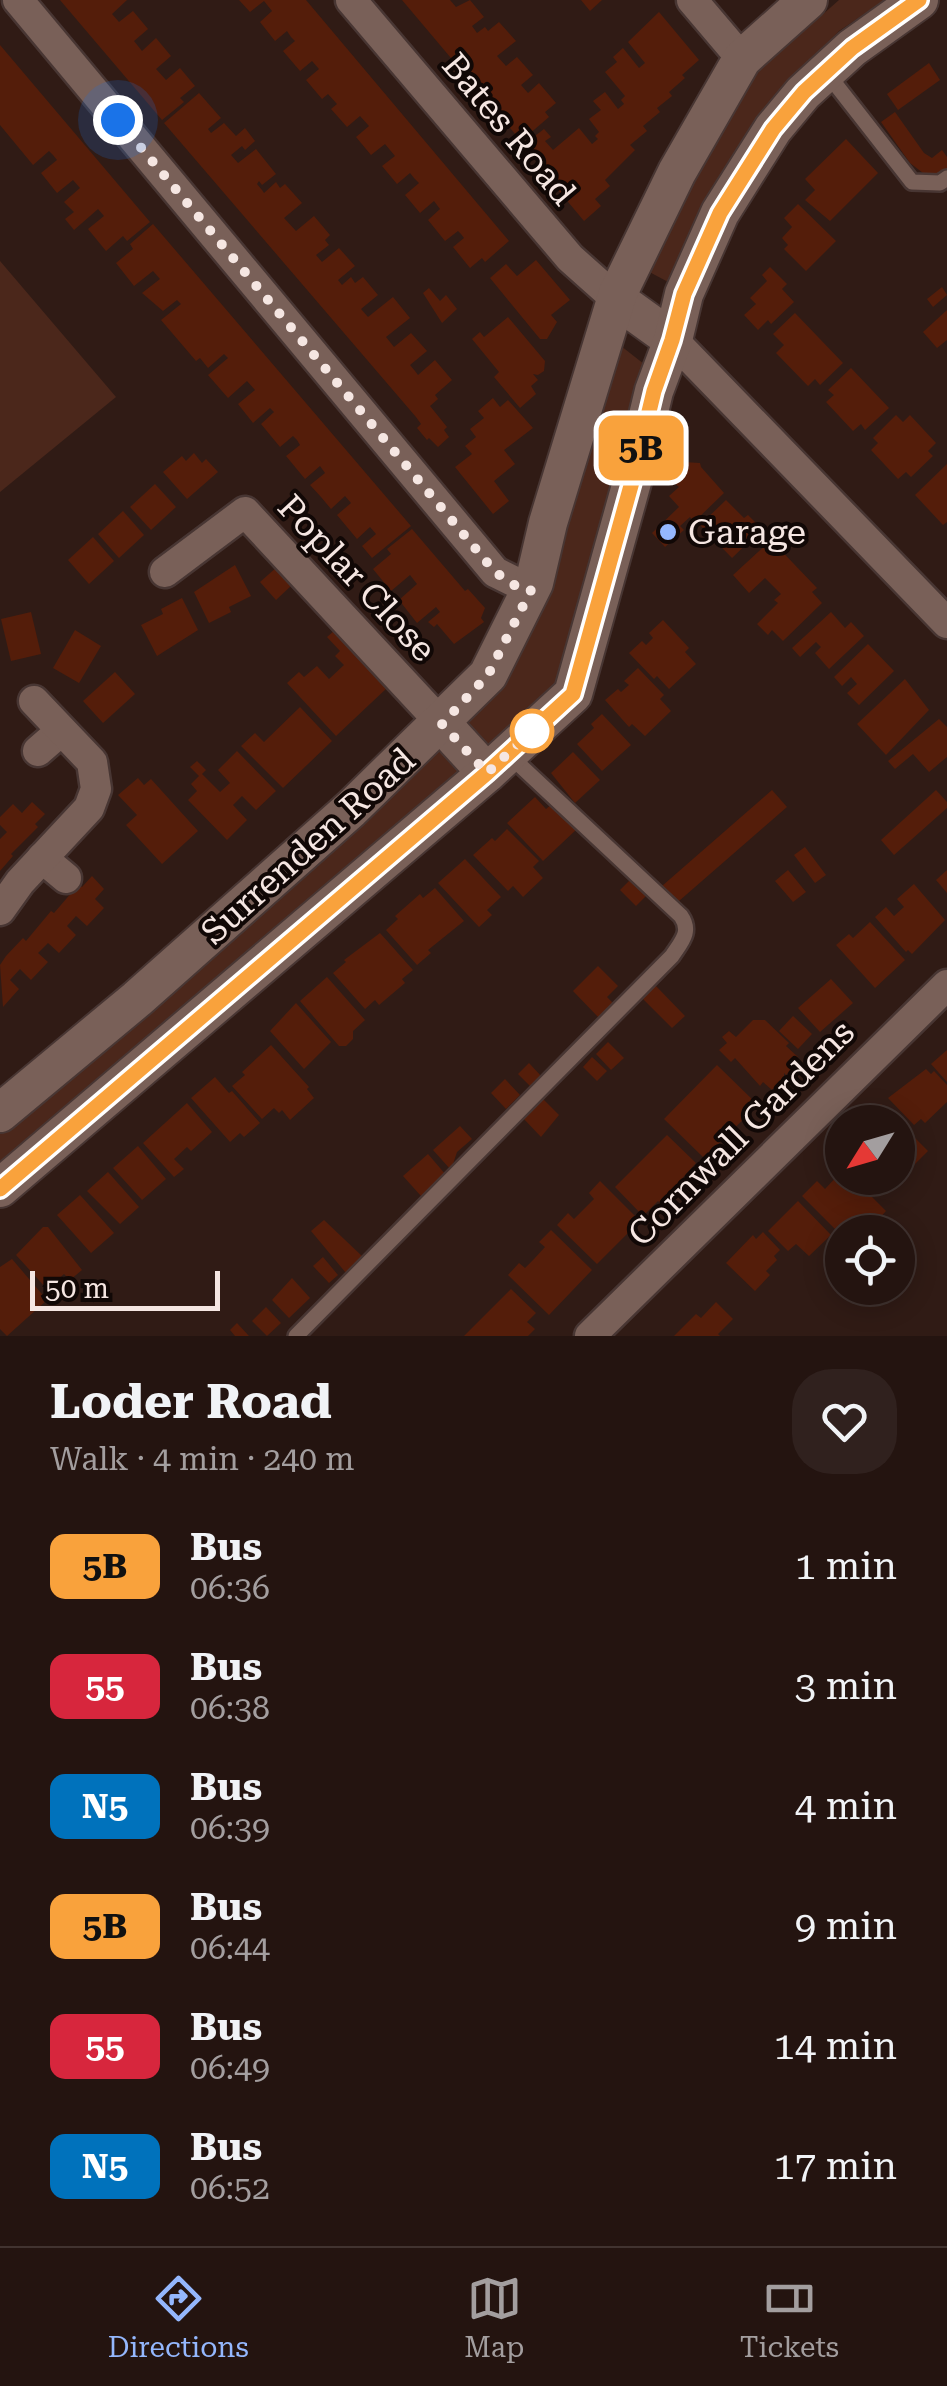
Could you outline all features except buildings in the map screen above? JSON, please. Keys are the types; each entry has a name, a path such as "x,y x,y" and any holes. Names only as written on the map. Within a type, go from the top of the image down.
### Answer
{"street":[{"path":"18,0 495,572 514,585 531,590"},
{"name":"Bates Road","path":"351,0 570,258 616,299"},
{"path":"692,0 742,59"},
{"name":"Surrenden Road","path":"0,1113 352,810 488,675 531,590 616,299 677,172 742,59 808,0"},
{"name":"Surrenden Road","path":"0,1188 498,763 573,694 654,391 684,294 720,213 773,129 826,72 852,48 919,0"},
{"path":"616,299 672,340 947,623"},
{"name":"Poplar Close","path":"165,572 244,512 442,724"},
{"path":"0,910 89,808 96,792 92,762 50,741 34,702"},
{"path":"442,724 498,763"},
{"path":"42,858 66,878"},
{"name":"Cornwall Gardens","path":"590,1336 947,985"},
{"path":"137,999 173,1042"}],"lane":[{"path":"826,72 912,182 940,182 947,178"},
{"path":"296,1336 672,956 686,934 681,916 498,763"}],"shaded area":[{"path":"839,0 885,0 839,31 810,61 672,284 638,266 688,173 760,70"},
{"path":"0,261 116,397 0,492"},
{"path":"616,342 649,368 561,680 509,738 493,748 478,743 464,722"},
{"path":"446,746 466,773 0,1170 0,1125 433,748"}],"bus line":[{"name":"5B","path":"0,1189 487,773 573,694 654,391 684,294 720,213 773,129 804,92 852,48 919,0"}],"place":[{"name":"Garage","path":"668,532"}],"route":[{"path":"118,120 495,572 514,585 531,590 488,675 442,724 487,773 532,731"}]}
